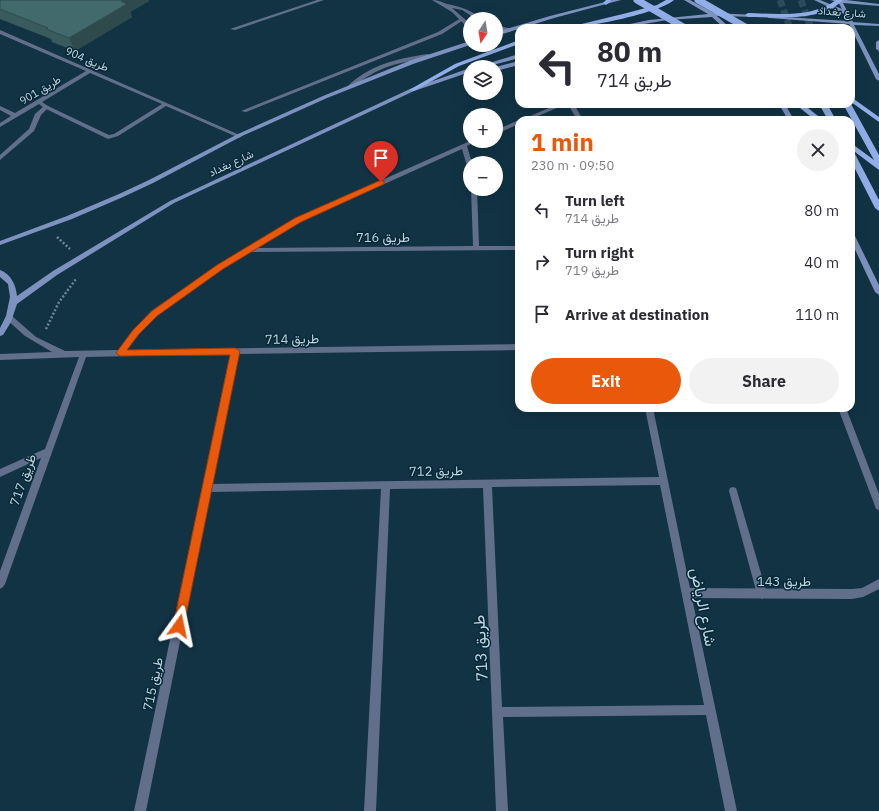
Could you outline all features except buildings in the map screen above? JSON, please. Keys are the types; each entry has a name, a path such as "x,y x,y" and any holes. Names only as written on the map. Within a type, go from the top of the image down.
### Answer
{"main road":[{"path":"528,24 608,1 619,0"},
{"path":"637,0 678,24"},
{"path":"586,24 628,15 659,6 671,0"},
{"path":"686,0 712,14 723,24"},
{"path":"698,0 740,24"},
{"path":"816,0 832,3 846,13"},
{"path":"748,15 802,14 821,10 840,0 851,23"},
{"name":"شارع بغداد","path":"840,0 879,5"},
{"name":"شارع بغداد","path":"633,24 712,14 748,15 879,25"},
{"path":"503,32 515,28"},
{"path":"855,31 879,79"},
{"path":"879,42 879,49"},
{"path":"412,90 457,65 515,43"},
{"name":"شارع بغداد","path":"0,243 137,189 239,136 350,87 428,56 463,44"},
{"path":"503,60 515,57"},
{"path":"503,67 515,64"},
{"name":"شارع بغداد","path":"14,302 80,258 172,202 412,90 463,72"},
{"path":"412,90 463,78"},
{"path":"855,103 879,120"},
{"path":"804,108 814,116"},
{"path":"855,118 879,162"},
{"path":"855,148 879,168"},
{"path":"855,162 879,208"},
{"path":"855,242 879,292"},
{"path":"0,272 10,284 14,302 9,318 0,333"}],"street":[{"path":"233,29 322,0"},
{"path":"434,0 464,9 468,12"},
{"path":"244,111 440,33 463,19 444,4"},
{"path":"503,29 510,30"},
{"name":"طريق 904","path":"0,32 239,136"},
{"name":"طريق 901","path":"0,125 90,71"},
{"path":"39,102 46,107 108,137 116,135 166,104"},
{"path":"0,158 32,130 38,114 46,107"},
{"path":"0,108 16,116"},
{"path":"534,116 553,108"},
{"path":"503,129 515,124"},
{"path":"120,353 136,332 154,313 247,250 298,220 463,145"},
{"path":"474,196 476,248"},
{"name":"طريق 716","path":"247,250 515,248"},
{"name":"طريق 714","path":"9,318 20,329 38,341 65,354"},
{"name":"طريق 714","path":"0,357 65,354 515,347"},
{"name":"طريق 715","path":"140,811 208,488 235,351"},
{"name":"طريق 717","path":"0,584 84,354"},
{"name":"شارع الرياض","path":"650,412 731,811"},
{"path":"844,412 879,506"},
{"name":"طريق 717","path":"0,473 47,452"},
{"name":"طريق 712","path":"208,488 386,484 664,481"},
{"name":"طريق 713","path":"488,483 502,811"},
{"path":"370,811 386,484"},
{"path":"733,491 762,594"},
{"name":"طريق 143","path":"686,592 852,594 863,592 879,584"},
{"path":"498,712 710,710"}],"path":[{"path":"38,341 46,330 55,307 69,286 88,267 46,226"}],"tunnel":[{"path":"780,0 789,24"},
{"path":"801,0 810,24"}],"route":[{"path":"179,626 235,351 120,353 136,332 154,313 220,267 272,234 298,220 381,182"}]}
